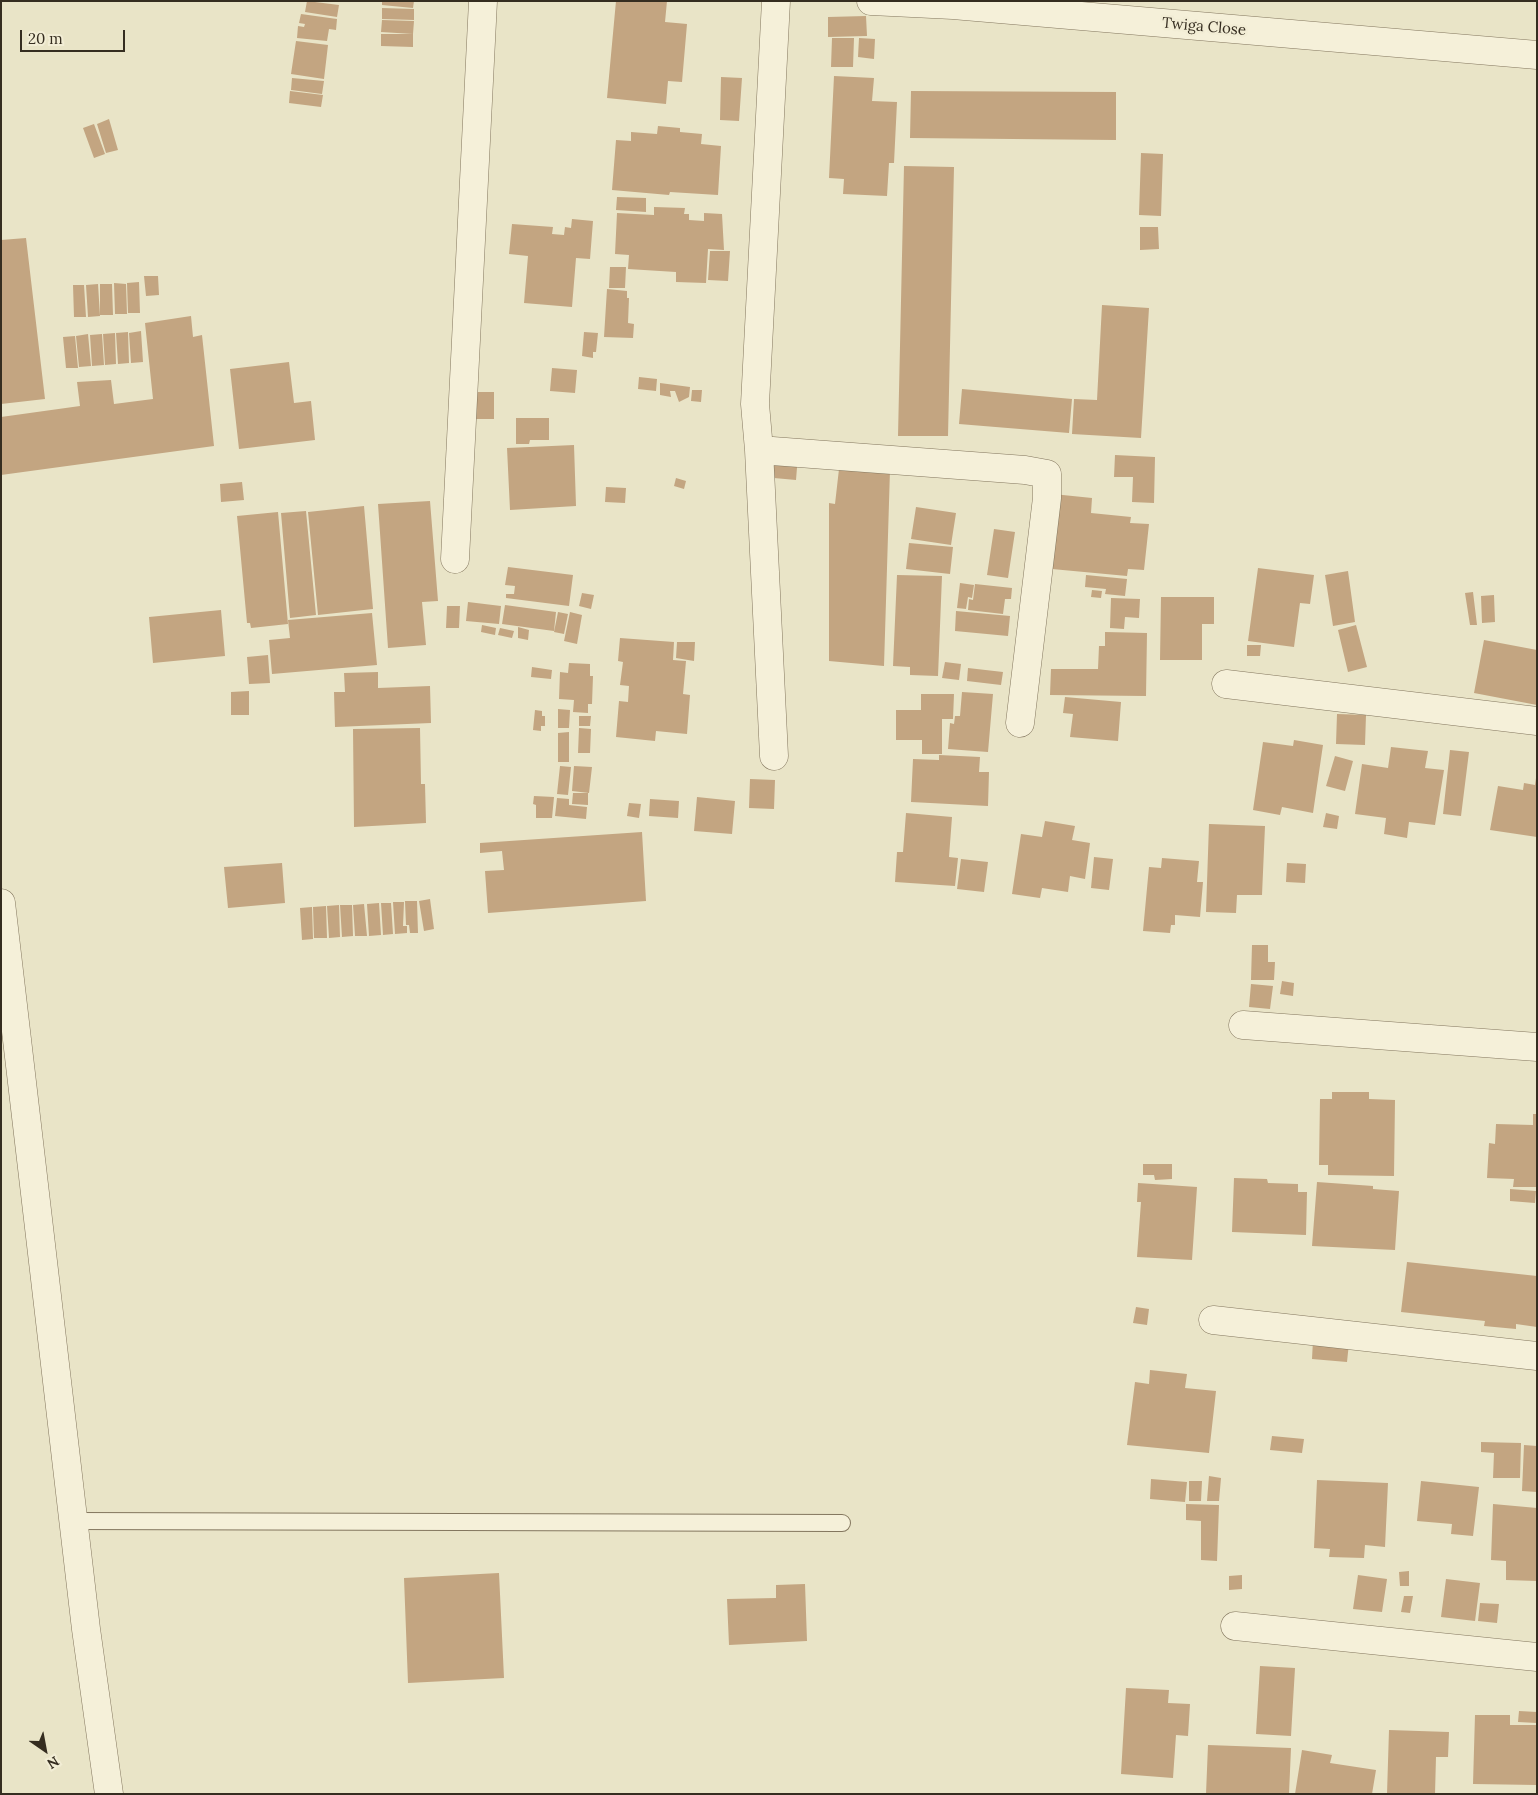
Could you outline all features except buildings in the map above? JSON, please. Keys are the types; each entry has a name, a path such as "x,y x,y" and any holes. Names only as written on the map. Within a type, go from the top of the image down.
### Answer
{"street":[{"path":"455,559 483,1"},
{"path":"774,756 759,450 754,404 776,1"},
{"name":"Twiga Close","path":"870,1 953,3 1537,55"},
{"path":"759,450 1025,470 1047,474 1047,498 1020,723"},
{"path":"1226,684 1537,721"},
{"path":"1,903 73,1521 109,1794"},
{"path":"1243,1025 1537,1047"},
{"path":"1213,1320 1537,1356"},
{"path":"1236,1626 1537,1657"}],"lane":[{"path":"73,1521 842,1523"}]}
